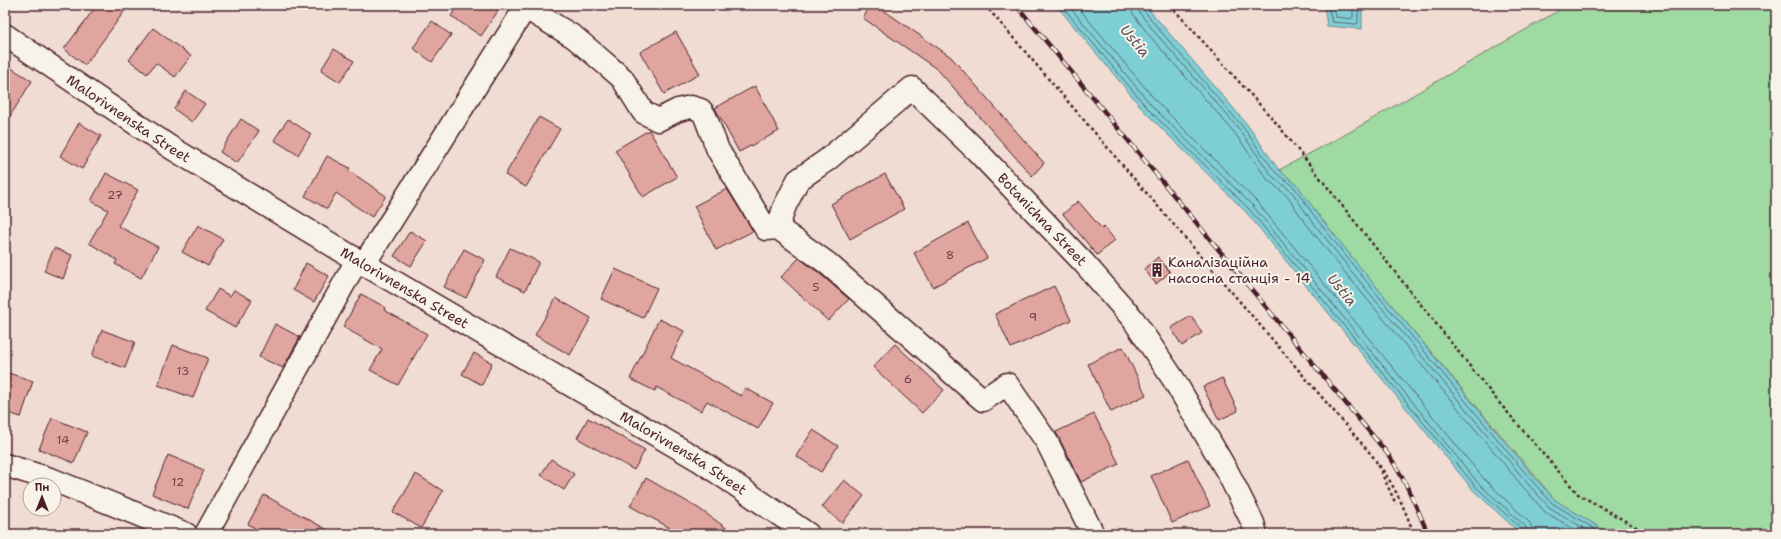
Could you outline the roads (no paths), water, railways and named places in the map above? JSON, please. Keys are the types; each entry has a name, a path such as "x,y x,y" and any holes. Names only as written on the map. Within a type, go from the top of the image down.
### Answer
{"street":[{"path":"206,534 360,262 523,6 574,37 622,78 643,112 658,120 678,110 691,107 701,110 705,116 718,150 758,219 766,230 778,228 827,263 983,400 1007,384 1047,442 1093,534"},
{"name":"Malorivnenska Street","path":"5,35 170,147 360,262 699,460 808,534"},
{"name":"Botanichna Street","path":"778,228 784,208 798,180 827,160 912,88 977,150 1084,263 1133,319 1174,380 1228,473 1253,523 1256,534"},
{"path":"5,465 53,480 186,534"}],"water":[{"name":"Ustia","path":"1056,5 1145,5 1246,123 1279,170 1298,186 1316,212 1359,266 1535,478 1555,500 1610,534 1521,534 1473,490 1246,212 1146,113"},
{"path":"1324,5 1362,5 1362,29 1327,26"}],"railway":[{"path":"1016,5 1387,453 1405,482 1428,534"}],"place":[{"name":"Каналізаційна насосна станція - 14","path":"1157,270"}]}
